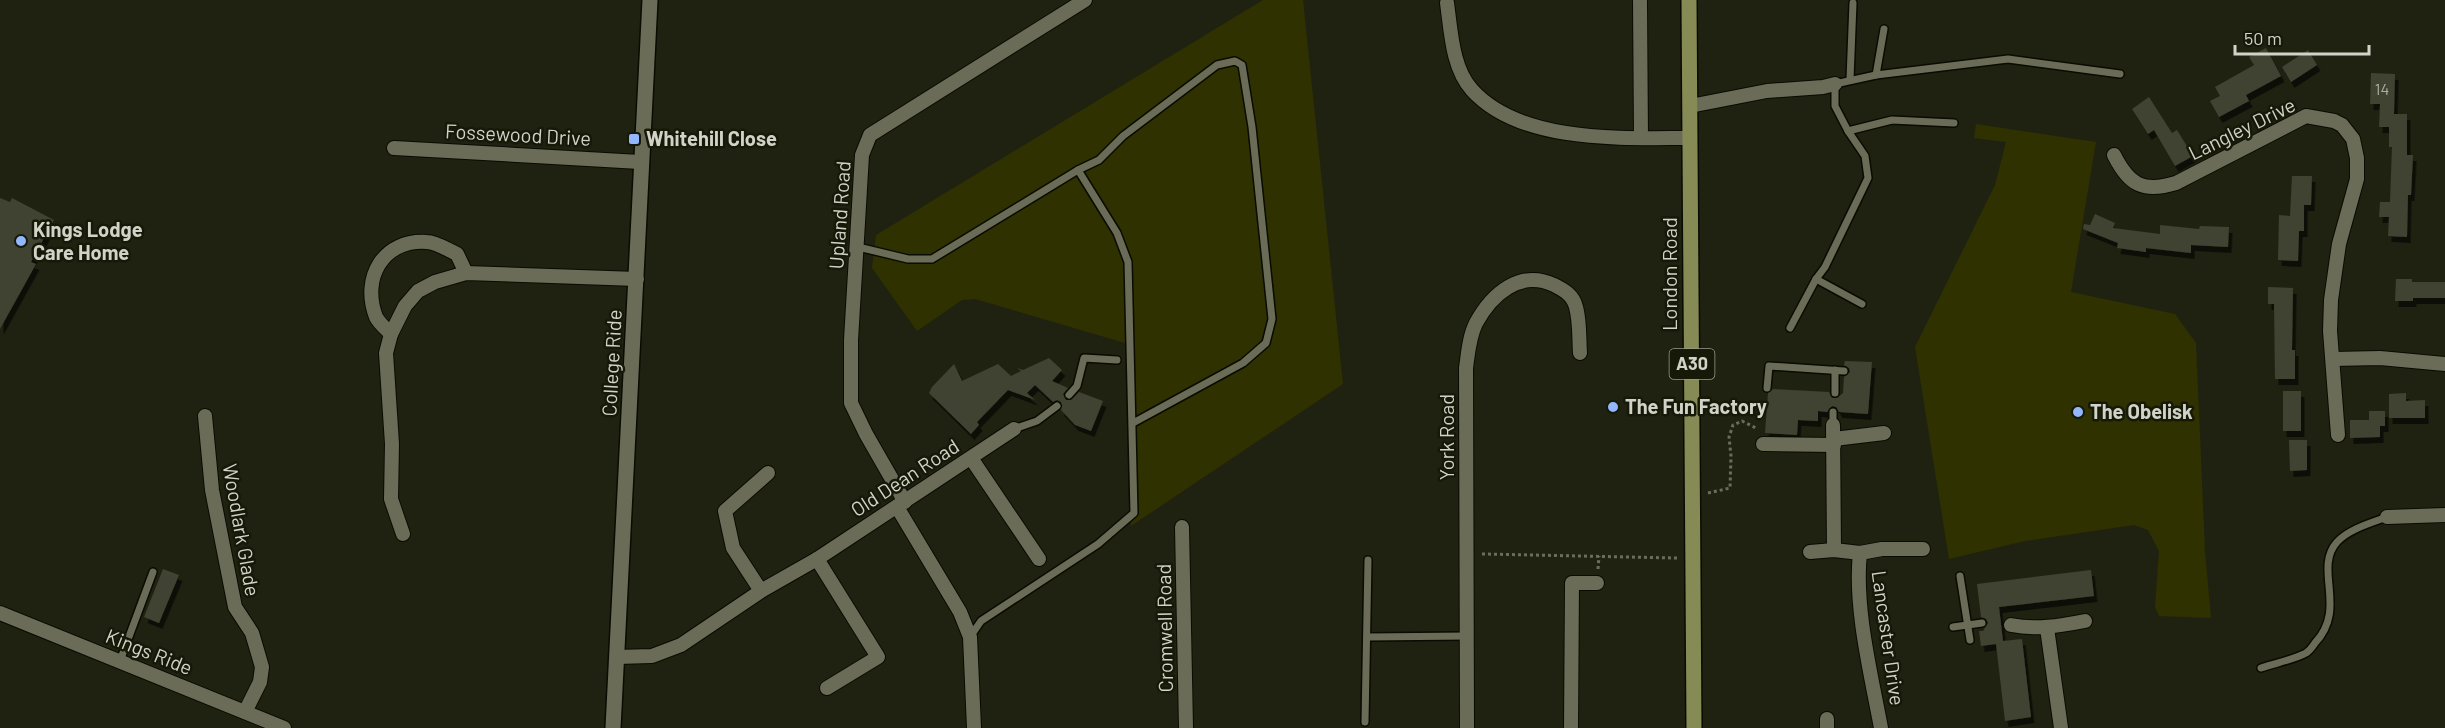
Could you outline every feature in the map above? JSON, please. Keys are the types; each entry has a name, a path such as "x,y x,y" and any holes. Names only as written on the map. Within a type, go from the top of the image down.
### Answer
{"main road":[{"name":"London Road","path":"1689,0 1694,728"}],"street":[{"name":"College Ride","path":"613,728 650,0"},
{"name":"Upland Road","path":"970,637 960,612 901,504 850,403 851,340 862,155 870,135 1085,0"},
{"path":"1640,0 1641,138"},
{"path":"1447,3 1456,58 1471,89 1500,113 1544,127 1601,138 1690,138"},
{"path":"1690,106 1767,91 1835,84"},
{"name":"Langley Drive","path":"2114,155 2123,173 2133,181 2140,186 2158,189 2176,183 2306,117 2323,118 2342,125 2353,139 2357,158 2357,179 2343,223 2337,255 2330,331 2338,435"},
{"name":"Fossewood Drive","path":"394,147 640,162"},
{"path":"391,334 377,319 370,293 374,272 387,252 408,243 429,242 457,254 466,273"},
{"path":"403,534 392,499 392,444 386,353 391,334 405,306 418,291 435,282 466,273 637,279"},
{"name":"York Road","path":"1467,728 1466,368 1476,324 1500,291 1523,279 1545,281 1567,291 1576,306 1580,353"},
{"path":"2333,359 2380,358 2445,364"},
{"name":"Woodlark Glade","path":"205,417 212,490 235,607 252,633 262,667 260,682 245,712"},
{"name":"Old Dean Road","path":"617,657 652,656 681,645 761,591 817,559 1014,429"},
{"path":"1834,430 1834,550"},
{"path":"1763,444 1834,430 1884,433"},
{"path":"971,458 1039,559"},
{"path":"761,591 733,548 725,511 768,473"},
{"path":"2387,517 2445,515"},
{"name":"Cromwell Road","path":"1182,527 1186,728"},
{"path":"1810,552 1834,550 1860,553 1882,549 1923,549"},
{"name":"Lancaster Drive","path":"1860,553 1858,570 1860,602 1881,728"},
{"path":"817,559 878,657 827,688"},
{"path":"1571,728 1572,583 1597,583"},
{"name":"Kings Ride","path":"0,613 284,728"},
{"path":"2006,623 2028,629 2085,621"},
{"path":"2047,628 2061,728"},
{"path":"970,637 974,728"}],"lane":[{"path":"1850,79 1852,3"},
{"path":"1876,75 1884,28"},
{"path":"1790,328 1816,279 1825,267 1868,178 1865,156 1835,106 1835,84 1876,75 2008,59 2120,74"},
{"path":"858,247 908,259 932,259 1078,170 1099,160 1123,136 1217,65 1234,61 1242,65 1252,127 1272,319 1266,343 1243,363 1133,423"},
{"path":"1848,131 1892,120 1953,123"},
{"path":"970,637 981,621 1098,544 1134,513 1128,262 1118,233 1078,170"},
{"path":"1816,279 1862,304"},
{"path":"1069,395 1077,386 1084,358 1117,360"},
{"path":"1767,388 1769,366 1839,370 1835,393"},
{"path":"1014,429 1037,421 1057,406"},
{"path":"2261,668 2307,652 2322,636 2332,611 2328,580 2330,560 2337,543 2357,529 2387,517"},
{"path":"1365,722 1368,560"},
{"path":"120,661 153,572"},
{"path":"1960,576 1970,640"},
{"path":"1953,627 1982,623"},
{"path":"1368,637 1467,636"}],"path":[{"path":"1708,493 1730,488 1729,437 1733,424 1742,421 1760,430 1763,444"},
{"path":"1467,554 1694,558"}],"shaded area":[{"path":"1263,0 1303,0 1343,384 1131,526 1125,343 975,299 962,300 917,331 872,268 876,235"},
{"path":"1976,124 2096,142 2071,292 2175,314 2196,343 2205,551 2211,618 2159,616 2155,607 2159,551 2148,530 2134,525 2025,541 1949,559 1915,347 1995,185 2006,142 1974,138"}],"building":[{"path":"2266,48 2281,76 2246,95 2249,101 2219,117 2210,101 2220,96 2215,87 2254,65 2249,57"},
{"path":"2308,50 2317,65 2291,82 2282,67"},
{"path":"2371,73 2395,74 2394,114 2407,114 2407,155 2413,155 2411,195 2408,195 2407,237 2388,236 2389,217 2379,217 2380,202 2390,202 2392,147 2389,147 2389,127 2379,127 2380,104 2370,104"},
{"path":"2149,97 2172,133 2177,130 2193,156 2175,166 2154,130 2148,134 2132,109"},
{"path":"2292,176 2312,176 2311,205 2304,205 2304,231 2299,231 2298,261 2278,260 2279,215 2290,216"},
{"name":"Kings Lodge Care Home","path":"0,198 10,202 12,198 54,220 31,262 36,264 0,329"},
{"path":"2095,214 2115,223 2113,228 2160,234 2160,225 2199,229 2200,226 2229,227 2228,247 2191,245 2191,253 2146,248 2146,252 2117,248 2118,243 2083,229 2084,224 2090,225"},
{"path":"2396,279 2412,279 2412,282 2445,282 2445,298 2413,298 2413,301 2395,301"},
{"path":"2268,287 2293,288 2292,350 2295,350 2295,379 2275,379 2274,304 2268,304"},
{"path":"1049,358 1062,370 1052,381 1068,388 1063,394 1066,400 1071,400 1079,392 1103,401 1091,431 1075,425 1061,410 1061,402 1057,400 1053,402 1035,385 1027,393 1035,400 1008,390 977,422 979,425 971,434 929,393 954,364 962,381 998,364 1011,376 1021,371 1017,368 1023,370"},
{"path":"1845,361 1872,362 1868,414 1839,412 1836,407 1832,406 1827,412 1818,411 1818,421 1798,420 1797,435 1765,433 1768,393 1773,389 1829,392 1832,398 1837,398 1843,393 1844,377 1850,372 1849,368 1844,365"},
{"path":"2283,391 2301,391 2301,431 2283,431"},
{"path":"2406,393 2406,401 2425,400 2425,418 2389,418 2389,394"},
{"path":"2369,411 2385,411 2385,426 2380,426 2380,437 2350,438 2350,420 2369,420"},
{"path":"2289,440 2307,440 2307,470 2290,471"},
{"path":"163,569 179,575 159,623 144,617"},
{"path":"2091,570 2094,596 1999,607 2003,641 2022,639 2031,717 2005,721 1996,644 1981,646 1979,631 1983,631 1988,623 1981,617 1977,584"}],"place":[{"name":"Whitehill Close","path":"634,139"},
{"name":"Kings Lodge Care Home","path":"21,241"},
{"name":"The Fun Factory","path":"1613,407"},
{"name":"The Obelisk","path":"2078,412"}]}
